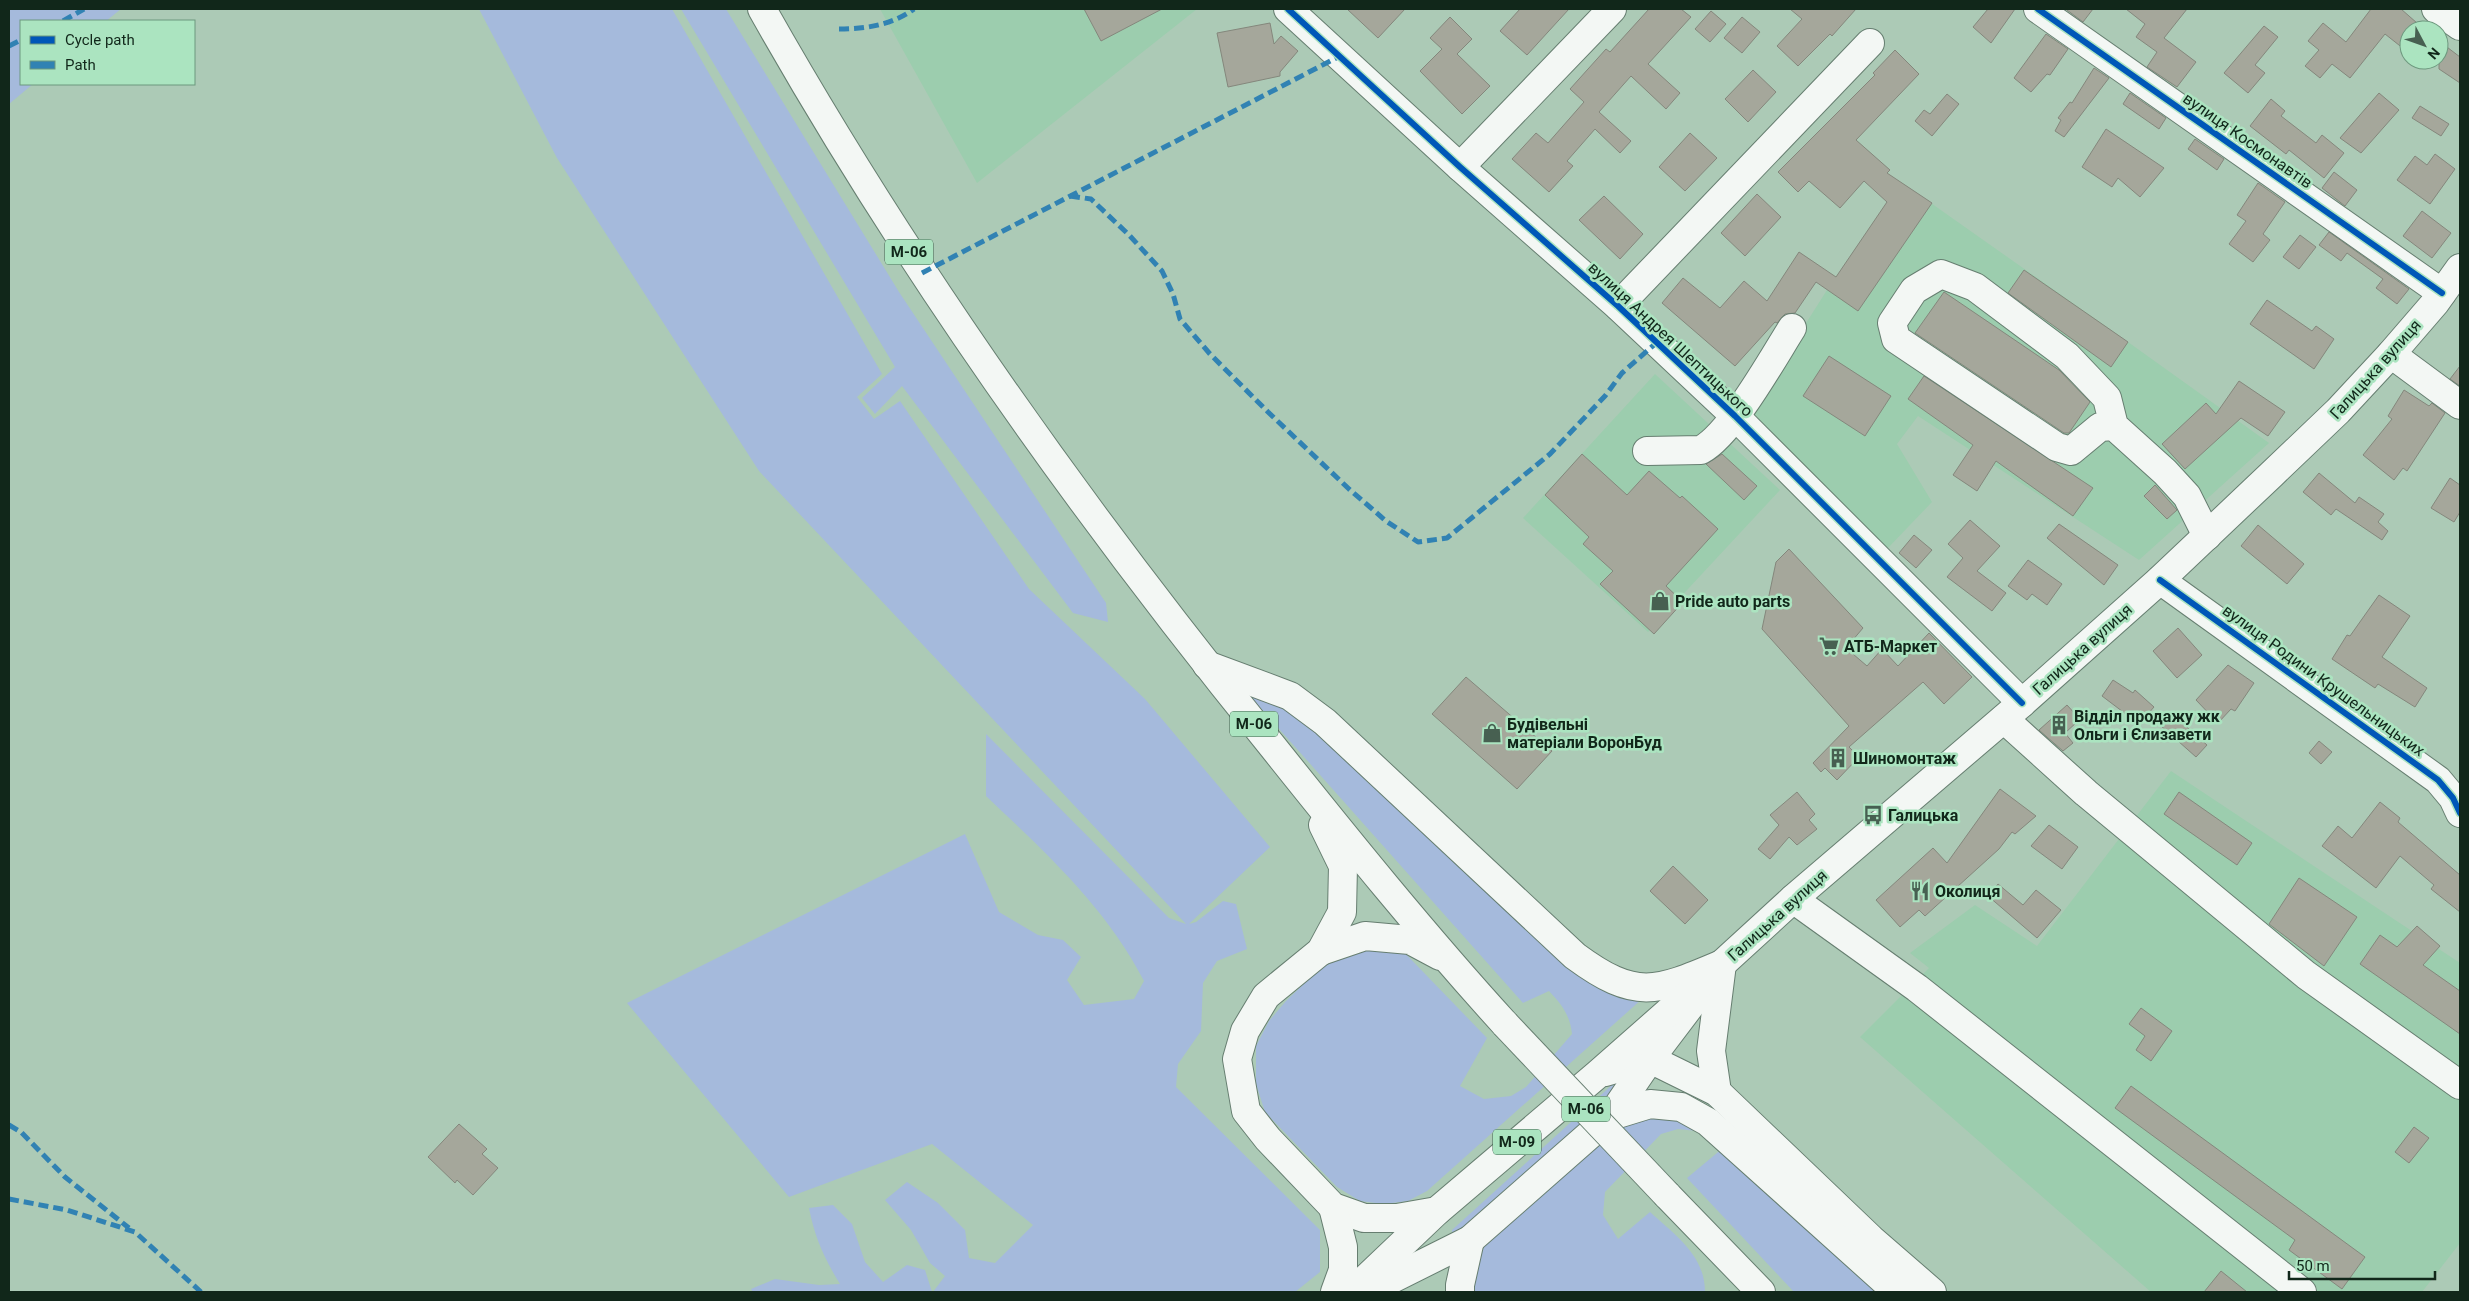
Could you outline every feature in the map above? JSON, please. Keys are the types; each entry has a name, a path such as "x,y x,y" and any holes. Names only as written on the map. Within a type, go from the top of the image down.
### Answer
{"main road":[{"name":"М-06","path":"762,9 820,113 922,273 1070,486 1206,664 1302,784 1448,960 1505,1024 1761,1292"},
{"name":"вулиця Андрея Шептицького","path":"1288,9 1460,167 1618,306 1735,416 2013,711 2086,793 2306,975 2460,1085"},
{"path":"1460,167 1612,9"},
{"name":"вулиця Космонавтів","path":"2038,9 2442,293"},
{"path":"2436,9 2460,26"},
{"path":"1618,306 1870,43"},
{"name":"Галицька вулиця","path":"1650,1059 1722,964 1793,899 2013,711 2207,536 2338,411 2391,354 2442,293 2460,268"},
{"path":"2114,426 2100,428 2072,451 2057,447 1896,339 1892,323 1914,290 1941,274 1975,287 2067,356 2107,398 2114,426 2165,472 2187,496 2207,536"},
{"path":"1647,451 1701,450 1707,446 1735,416 1792,328"},
{"path":"2391,354 2460,405"},
{"name":"вулиця Родини Крушельницьких","path":"2160,580 2438,780 2453,798 2460,813"},
{"path":"1206,664 1290,696 1325,722 1575,956 1598,974 1619,983 1644,989 1678,983 1722,964"},
{"path":"1302,784 1343,866 1342,912 1321,951"},
{"path":"1793,899 1917,988 2302,1292"},
{"path":"1436,1210 1397,1218 1364,1218 1333,1206 1268,1139 1246,1111 1237,1059 1245,1030 1266,996 1321,951 1365,936 1410,940 1448,960"},
{"path":"1598,1074 1722,964"},
{"path":"1718,1092 1711,1051 1722,964"},
{"path":"1650,1059 1718,1092 1871,1239 1932,1292"},
{"name":"М-09","path":"1352,1292 1436,1210 1598,1074 1650,1059"},
{"name":"М-09","path":"1366,1292 1470,1240 1611,1116 1650,1059"},
{"path":"1611,1116 1650,1104 1681,1107 1708,1122 1897,1292"},
{"path":"1333,1206 1343,1255 1343,1270 1335,1292"},
{"path":"1460,1292 1470,1240"}],"shaded area":[{"path":"9,9 121,9 107,20 20,20 20,85 32,85 9,104"},
{"path":"479,9 672,9 882,374 857,397 874,419 900,401 1029,589 1145,699 1270,847 1189,924 1196,922 1223,901 1236,904 1247,949 1217,961 1203,983 1201,1031 1178,1064 1176,1087 1320,1230 1320,1272 1295,1292 933,1292 945,1276 930,1263 911,1230 885,1200 907,1182 938,1203 965,1230 969,1258 995,1263 1033,1225 932,1144 789,1197 627,1003 965,834 999,912 1038,935 1063,940 1081,957 1067,980 1084,1005 1134,999 1144,981 1112,929 1073,882 986,796 986,734 1169,918 1186,924 759,471 557,158"},
{"path":"681,9 726,9 899,292 1106,603 1108,622 1073,613 902,386 875,414 862,398 895,367"},
{"path":"880,9 1197,9 977,183"},
{"path":"1901,182 2269,443 2139,560 1918,416 1897,444 1932,502 1887,549 1748,415 1827,290"},
{"path":"1655,374 1780,490 1648,632 1523,518"},
{"path":"1248,694 1281,704 1310,722 1642,999 1427,1191 1408,1201 1384,1204 1360,1201 1337,1187 1265,1112 1256,1084 1256,1046 1269,1021 1286,1001 1331,958 1354,946 1400,948 1487,1038 1460,1086 1484,1099 1511,1096 1526,1087 1572,1034 1569,1021 1561,1006 1549,991 1523,1003"},
{"path":"2171,771 2460,963 2460,1243 2422,1292 2151,1292 1860,1037 1929,968 1910,953 1975,905 2037,946"},
{"path":"1624,1081 1578,1133 1453,1237 1452,1230 1613,1084"},
{"path":"1673,1115 1706,1132 1678,1129 1661,1134 1605,1192 1603,1215 1618,1239 1650,1212 1694,1256 1704,1279 1705,1292 1470,1292 1474,1265 1487,1242 1611,1130 1633,1118"},
{"path":"1723,1148 1881,1292 1794,1292 1687,1178"},
{"path":"833,1205 852,1224 865,1262 883,1282 907,1265 925,1270 932,1292 753,1292 751,1289 775,1279 819,1285 840,1284 821,1247 809,1208"}],"building":[{"path":"1084,9 1162,9 1101,41"},
{"path":"1347,9 1405,9 1378,38"},
{"path":"1520,9 1569,9 1527,55 1500,31"},
{"path":"1649,9 1681,9 1691,17 1648,64 1680,93 1666,109 1631,76 1599,112 1631,141 1620,153 1595,129 1567,161 1573,166 1549,192 1512,159 1536,133 1548,143 1584,102 1570,89 1606,49 1610,52"},
{"path":"1790,9 1856,9 1832,36 1830,34 1798,66 1777,46 1802,19"},
{"path":"1988,9 2015,9 1991,43 1973,27"},
{"path":"2093,9 2083,22 2067,10"},
{"path":"2126,9 2187,9 2164,38 2196,62 2177,87 2147,67 2157,52 2136,37 2145,24"},
{"path":"2371,9 2401,9 2414,20 2399,20 2399,45 2385,34 2350,78 2332,64 2320,78 2305,66 2319,50 2308,41 2323,23 2346,42"},
{"path":"1711,11 1726,24 1710,42 1695,29"},
{"path":"1450,17 1472,39 1457,54 1490,86 1462,114 1420,71 1442,49 1430,38"},
{"path":"1742,17 1760,32 1742,53 1724,38"},
{"path":"1270,23 1274,44 1281,36 1298,51 1280,72 1280,76 1228,87 1217,33"},
{"path":"2264,26 2278,37 2255,65 2265,73 2248,93 2224,73"},
{"path":"2046,34 2068,49 2050,75 2047,74 2031,92 2014,78"},
{"path":"2449,49 2460,57 2460,83 2440,70 2449,70"},
{"path":"1895,50 1919,74 1856,140 1890,170 1887,173 1932,203 1858,311 1816,282 1795,313 1785,314 1777,323 1775,322 1735,366 1662,303 1683,278 1720,308 1744,281 1767,301 1799,252 1836,277 1887,202 1864,181 1840,208 1809,181 1798,192 1778,172 1875,75 1873,73"},
{"path":"2094,68 2109,78 2064,137 2055,131 2061,120 2058,118 2070,102 2072,103"},
{"path":"1753,70 1776,92 1748,122 1725,99"},
{"path":"2130,93 2166,118 2159,129 2123,104"},
{"path":"2379,93 2399,110 2361,153 2340,138"},
{"path":"1947,94 1959,104 1932,136 1915,121 1924,110 1930,114"},
{"path":"2271,99 2285,111 2281,116 2316,143 2322,135 2344,153 2324,178 2289,150 2286,154 2250,126"},
{"path":"2420,106 2449,124 2441,136 2412,118"},
{"path":"2106,129 2164,168 2140,197 2118,178 2112,187 2082,167"},
{"path":"1690,133 1717,158 1685,191 1659,167"},
{"path":"2195,139 2224,159 2217,170 2188,149"},
{"path":"2435,154 2455,169 2430,204 2397,180 2415,156 2427,165"},
{"path":"2334,172 2357,190 2345,206 2322,188"},
{"path":"2258,183 2285,202 2263,234 2270,240 2253,262 2229,244 2246,221 2237,215"},
{"path":"1757,194 1781,217 1745,256 1721,233"},
{"path":"1604,196 1643,234 1620,259 1579,220"},
{"path":"2422,211 2451,233 2432,258 2403,236"},
{"path":"2329,232 2409,289 2397,304 2376,288 2383,279 2347,253 2341,261 2319,245"},
{"path":"2300,235 2316,247 2299,269 2283,257"},
{"path":"2024,270 2128,342 2111,367 2008,293"},
{"path":"1944,292 2059,370 2090,402 2069,433 2064,433 1915,333"},
{"path":"2267,300 2312,331 2316,326 2334,339 2314,369 2250,324"},
{"path":"1829,356 1891,396 1865,436 1803,396"},
{"path":"2460,366 2460,386 2450,379"},
{"path":"1924,376 2093,488 2073,516 1996,461 1977,491 1953,475 1973,445 1908,399"},
{"path":"2239,381 2285,412 2268,436 2241,418 2185,469 2162,444 2206,403 2216,414"},
{"path":"2404,390 2429,406 2432,403 2445,413 2407,471 2403,468 2394,480 2363,455 2392,419 2388,416"},
{"path":"1582,454 1627,495 1649,471 1680,498 1682,496 1718,529 1666,586 1683,602 1654,634 1600,584 1613,571 1583,544 1589,537 1545,495"},
{"path":"1722,454 1757,486 1744,500 1706,464"},
{"path":"2319,473 2355,503 2359,497 2384,514 2378,522 2388,531 2382,540 2336,509 2331,515 2303,492"},
{"path":"2450,478 2460,485 2460,512 2454,522 2431,508"},
{"path":"2155,485 2177,510 2167,519 2144,496"},
{"path":"1970,520 2000,546 1977,571 2006,593 1992,611 1947,577 1963,558 1948,544"},
{"path":"2059,524 2118,565 2104,585 2047,538"},
{"path":"2258,525 2304,564 2287,584 2241,546"},
{"path":"1914,535 1932,550 1916,568 1899,553"},
{"name":"ATБ-Маркет","path":"1789,549 1863,628 1846,648 1867,666 1882,649 1898,666 1929,633 1972,677 1944,704 1923,682 1849,747 1859,757 1837,780 1825,768 1821,772 1813,763 1849,726 1762,629 1776,562"},
{"path":"2028,560 2062,584 2047,605 2032,594 2027,600 2008,586"},
{"path":"2379,595 2410,616 2382,657 2427,688 2415,707 2378,684 2375,688 2332,659 2347,635 2350,636"},
{"path":"2178,628 2202,655 2177,678 2153,651"},
{"path":"2228,665 2254,683 2235,711 2231,709 2218,723 2196,700"},
{"name":"Будівельні матеріали ВоронБуд","path":"1466,677 1552,751 1517,789 1432,714"},
{"path":"2113,680 2133,693 2135,690 2154,707 2139,724 2102,696"},
{"name":"Відділ продажу жк Ольги і Єлизавети","path":"2067,705 2077,716 2077,722 2065,733 2073,743 2063,751 2039,730"},
{"path":"2171,713 2207,745 2196,757 2160,725"},
{"path":"2319,741 2332,752 2321,764 2309,753"},
{"path":"2000,789 2036,816 2015,834 2012,832 1999,849 1925,916 1919,910 1900,927 1876,900 1933,848 1947,863"},
{"path":"1797,792 1815,814 1809,820 1817,829 1797,845 1789,837 1770,859 1758,849 1779,825 1770,815"},
{"path":"2179,792 2252,843 2237,865 2164,814"},
{"path":"2380,802 2400,818 2398,822 2460,875 2460,912 2431,889 2434,885 2400,856 2376,888 2322,846 2338,826 2352,838"},
{"path":"2049,825 2078,847 2062,869 2031,846"},
{"path":"1673,866 1708,900 1685,924 1650,891"},
{"path":"2299,878 2357,917 2324,966 2269,924"},
{"path":"1998,884 2023,905 2036,890 2061,910 2037,938 1988,896"},
{"path":"2417,926 2440,946 2423,965 2460,991 2460,1034 2360,964 2380,935 2397,947"},
{"path":"2141,1008 2172,1031 2151,1061 2136,1050 2145,1036 2129,1024"},
{"path":"2131,1086 2365,1257 2342,1289 2289,1250 2295,1240 2115,1108"},
{"path":"459,1124 487,1149 482,1154 498,1168 473,1195 457,1180 455,1183 428,1157"},
{"path":"2414,1127 2429,1138 2409,1163 2395,1152"},
{"path":"2221,1271 2247,1292 2204,1292"}],"marked path":[{"path":"65,20 84,9"},
{"path":"839,29 878,25 897,19 914,9"},
{"path":"9,46 20,40"},
{"path":"922,273 1338,57"},
{"path":"1070,196 1091,199 1129,235 1162,271 1173,294 1180,319 1210,354 1349,489 1386,521 1418,542 1447,538 1550,454 1605,396 1622,373 1655,344"},
{"path":"9,1125 21,1132 65,1177 129,1228"},
{"path":"9,1199 67,1210 135,1232 201,1292"}],"cycle path":[{"path":"1288,9 1460,167 1618,306 1735,416 2022,703"},
{"path":"2038,9 2442,293"},
{"path":"2160,580 2438,780 2453,798 2460,813"}],"place":[{"name":"Pride auto parts","path":"1660,601"},
{"name":"ATБ-Маркет","path":"1829,646"},
{"name":"Відділ продажу жк Ольги і Єлизавети","path":"2059,725"},
{"name":"Будівельні матеріали ВоронБуд","path":"1492,733"},
{"name":"Шиномонтаж","path":"1838,758"},
{"name":"Галицька","path":"1873,815"},
{"name":"Околиця","path":"1920,891"}]}
